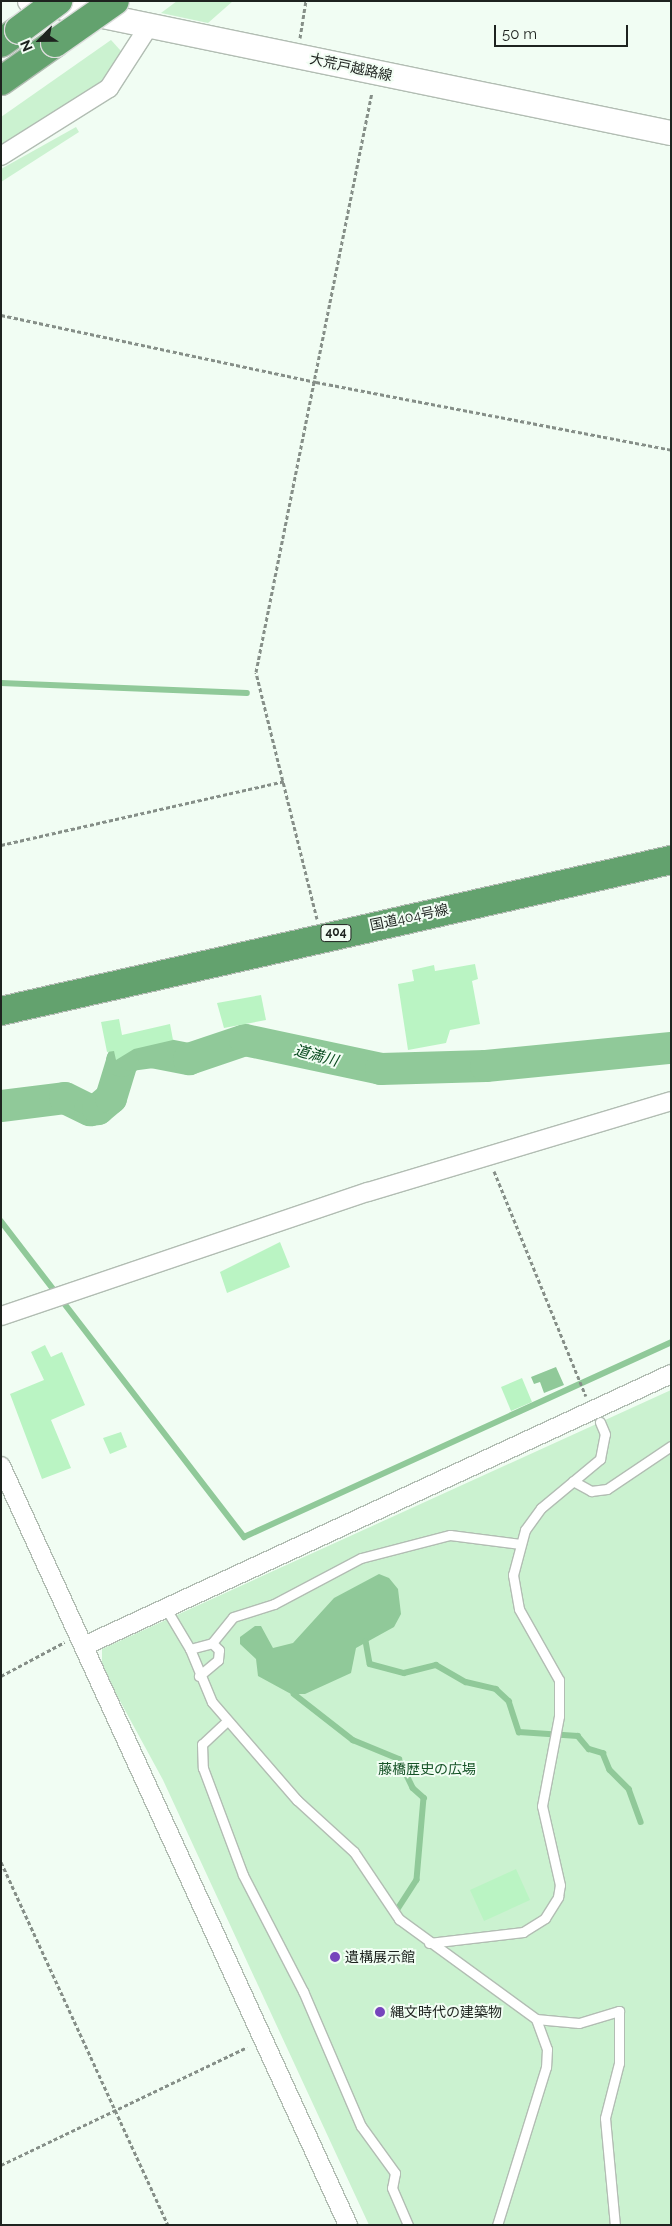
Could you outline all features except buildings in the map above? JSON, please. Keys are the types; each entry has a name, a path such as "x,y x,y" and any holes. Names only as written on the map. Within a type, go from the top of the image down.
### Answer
{"highway":[{"path":"10,36 58,1"},
{"path":"1,81 115,1"},
{"name":"国道404号線","path":"1,1011 321,937 671,860"}],"main road":[{"name":"大荒戸越路線","path":"30,1 671,133"}],"street":[{"path":"1,156 109,88 149,26"},
{"path":"1,1316 488,1154 671,1101"},
{"path":"82,1640 164,1606 596,1416 671,1374"},
{"path":"1,1466 348,2225"}],"lane":[{"path":"429,1943 523,1932 545,1918 558,1897 560,1885 542,1806 561,1697 554,1666 520,1610 513,1575 520,1544 541,1508 600,1459 605,1434 596,1416"},
{"path":"573,1481 591,1491 607,1489 671,1446"},
{"path":"190,1649 212,1643 234,1617 274,1604 361,1558 450,1535 520,1544"},
{"path":"164,1606 190,1649 200,1676 228,1721 297,1800 354,1852 399,1919 429,1943 536,2019 579,2023 619,2011 619,2063 605,2118 615,2225"},
{"path":"200,1676 218,1660 219,1650 212,1643"},
{"path":"228,1721 202,1744 203,1768 243,1875 303,1991 362,2126 395,2174 392,2188 408,2225"},
{"path":"497,2225 546,2067 547,2049 536,2019"}],"path":[{"path":"297,56 306,1"},
{"path":"321,937 256,672 316,382 376,72"},
{"path":"1,315 316,382 671,450"},
{"path":"1,845 284,781"},
{"path":"488,1154 596,1416"},
{"path":"1,1676 82,1640"},
{"path":"1,1862 168,2225"},
{"path":"1,2165 115,2113 264,2039"}],"green space":[{"path":"177,1 233,1 208,23 161,13"},
{"path":"111,40 121,51 119,64 99,89 1,149 1,117"},
{"path":"76,127 79,132 1,182 1,169"},
{"name":"藤橋歴史の広場","path":"671,1390 671,2225 369,2225 163,1780 102,1668 102,1649"}],"shaded area":[{"path":"556,1367 564,1385 544,1393 540,1382 534,1384 531,1377"},
{"path":"379,1574 389,1578 398,1589 401,1614 394,1627 356,1648 351,1673 305,1694 291,1694 258,1676 256,1659 240,1644 240,1637 255,1626 261,1626 273,1648 293,1643 334,1598"}],"waterway":[{"path":"1,683 247,693"},
{"name":"道満川","path":"1,1106 65,1098 90,1110 98,1109 111,1098 122,1061 131,1055 152,1052 189,1059 245,1040 381,1069 486,1066 671,1048"},
{"path":"1,1221 244,1537 671,1342"},
{"path":"366,1641 370,1664 404,1673 436,1665 466,1682 496,1689 509,1701 519,1732 578,1736 589,1749 603,1753 610,1770 629,1789 641,1822"},
{"path":"294,1694 353,1740 399,1759 413,1788 424,1798 417,1880 397,1911"}],"place":[{"name":"遺構展示館","path":"335,1957"},
{"name":"縄文時代の建築物","path":"380,2012"}]}
